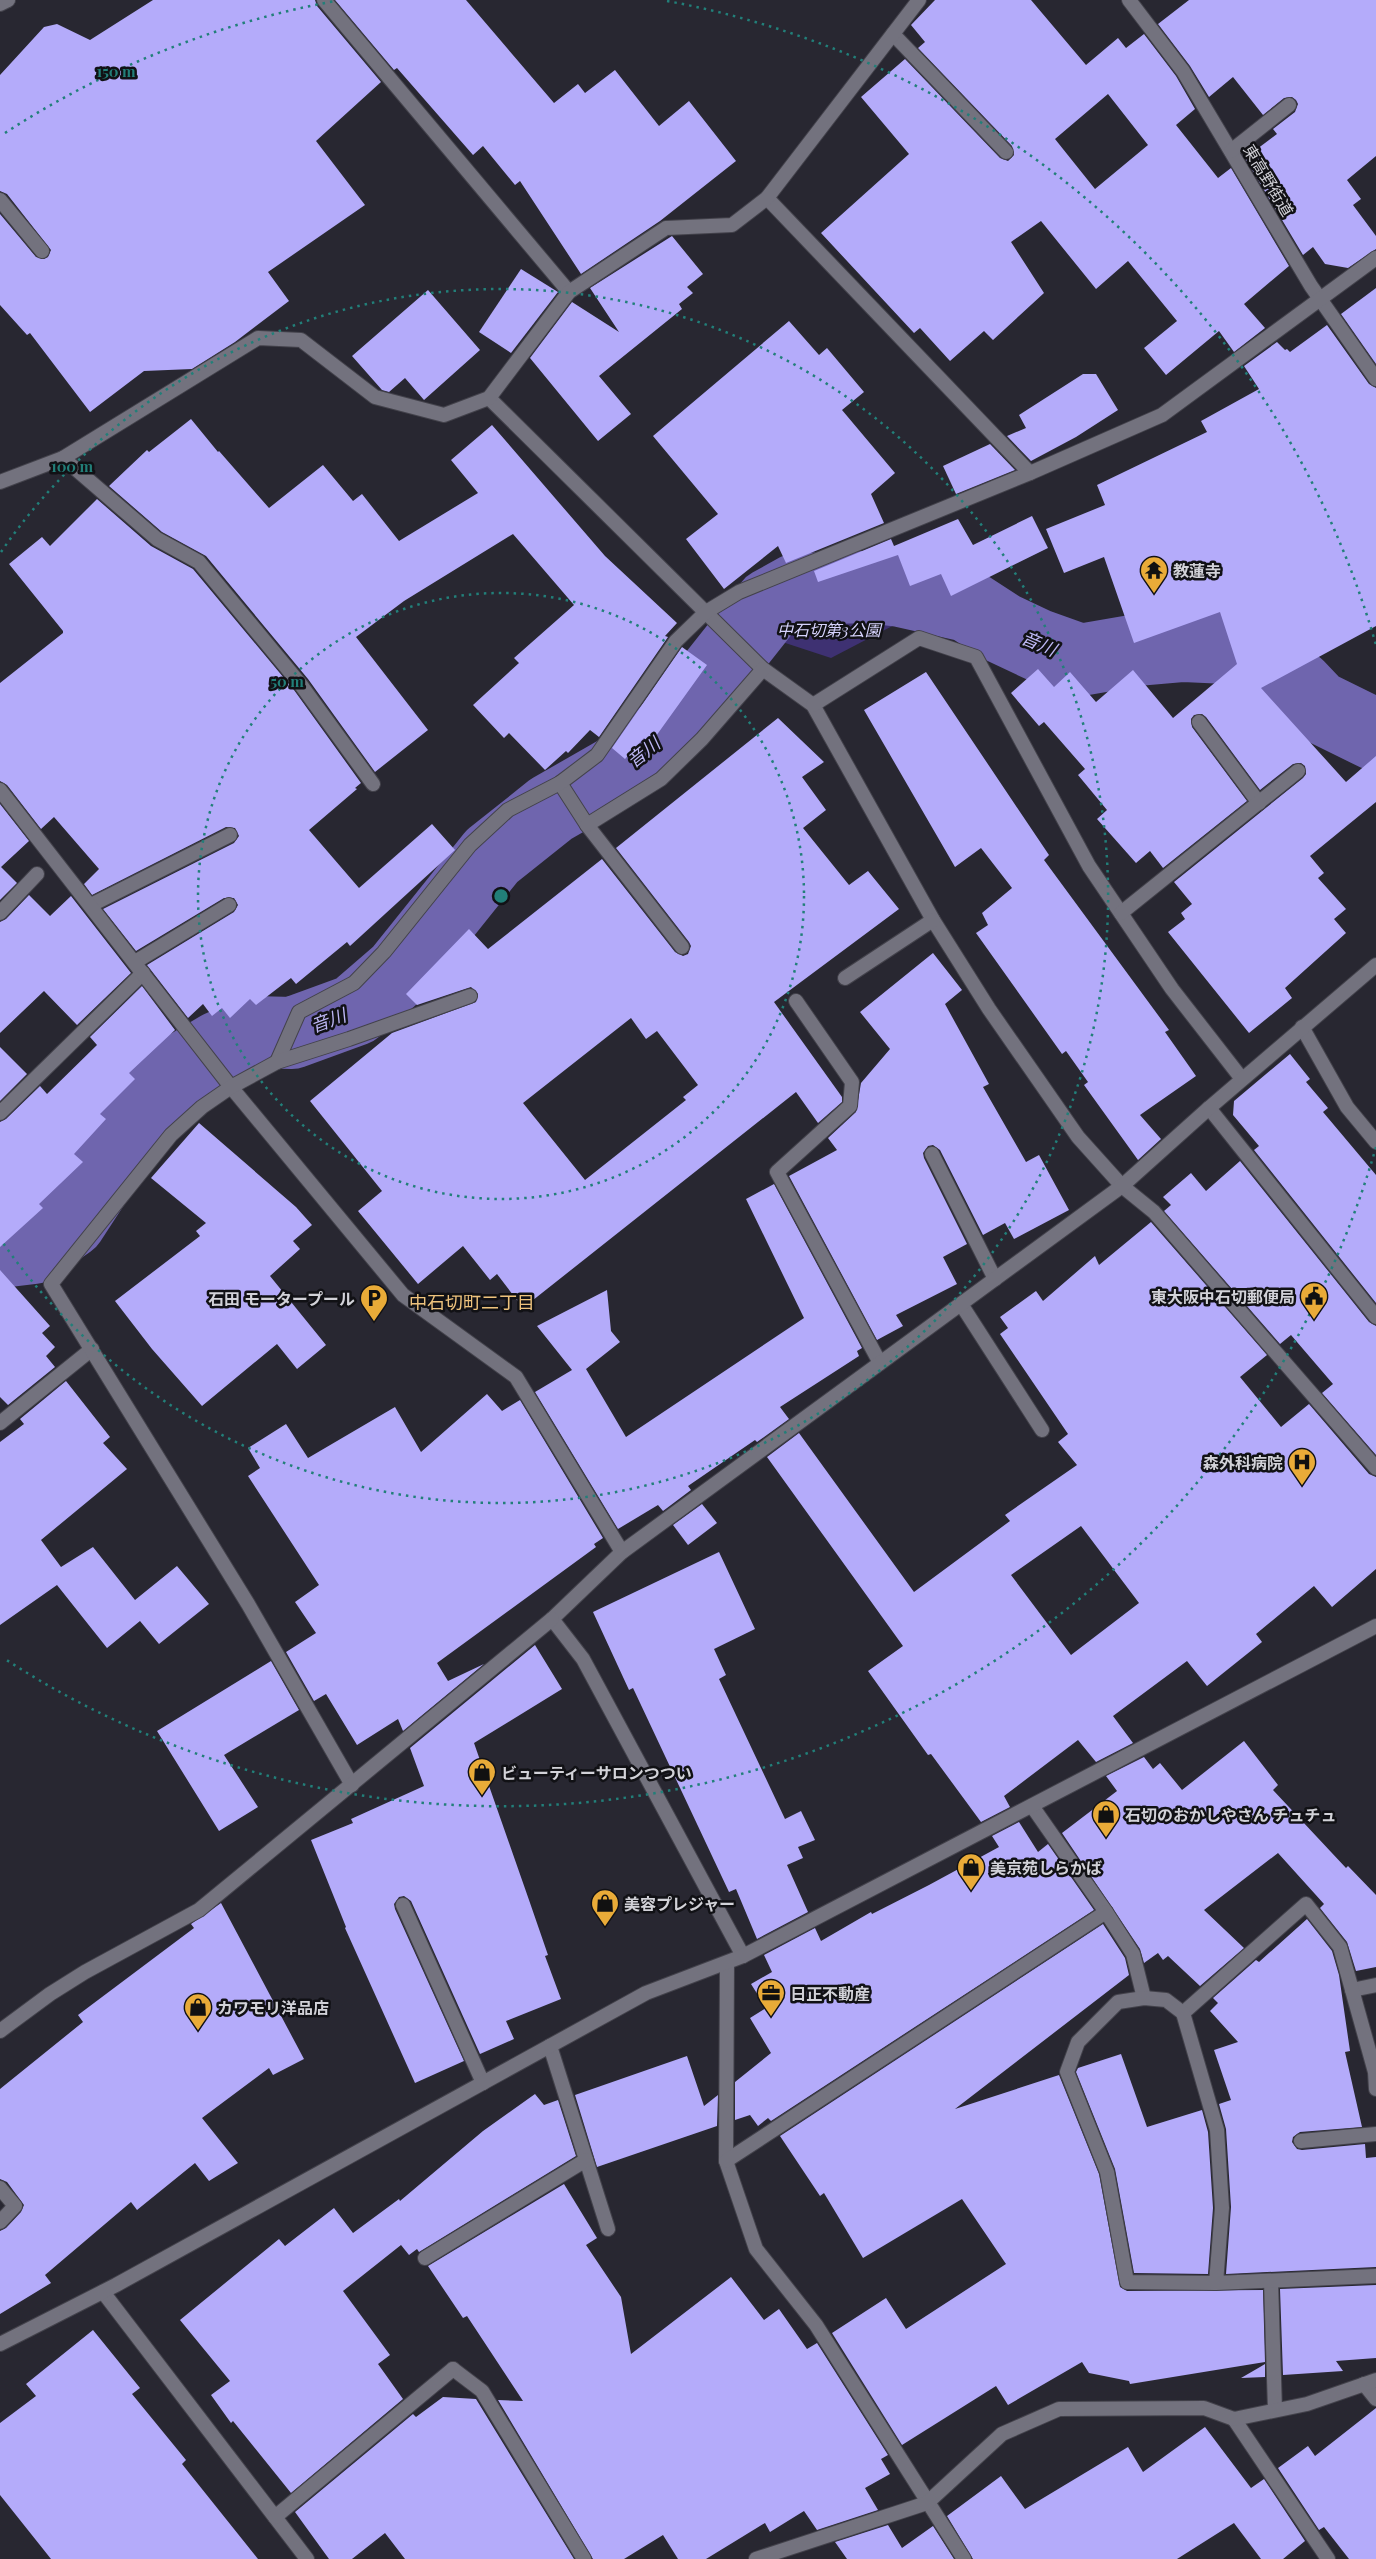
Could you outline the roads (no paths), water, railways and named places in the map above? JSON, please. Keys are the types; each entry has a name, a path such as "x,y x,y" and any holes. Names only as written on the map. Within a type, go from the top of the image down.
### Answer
{"street":[{"path":"324,0 569,292"},
{"path":"0,482 63,458 258,338 301,340 375,397 444,415 490,398 569,292 666,228 732,225 767,198 919,0"},
{"name":"東高野街道","path":"1129,0 1183,71 1320,298 1376,379"},
{"path":"893,34 1006,152"},
{"path":"1231,151 1289,105"},
{"path":"767,198 1030,472"},
{"path":"0,200 42,250"},
{"path":"279,1057 299,1012 354,983 384,952 470,845 508,810 562,786 597,755 676,641 711,617 739,592 1162,416 1376,258"},
{"path":"490,398 760,666 813,704 933,920 989,1009 1078,1138 1122,1186 1154,1212 1376,1468"},
{"path":"63,458 156,539 199,562 301,685 373,784"},
{"path":"813,704 920,638 976,656 1089,866 1172,989 1242,1079"},
{"path":"584,820 661,779 702,739 760,666"},
{"path":"1198,722 1259,803"},
{"path":"1121,912 1298,771"},
{"path":"562,786 584,820 682,946"},
{"path":"0,790 231,1086 403,1295 516,1377 622,1552"},
{"path":"91,905 230,835"},
{"path":"0,913 37,874"},
{"path":"0,1113 139,967 229,906"},
{"path":"845,978 933,920"},
{"path":"0,2031 50,1994 85,1972 199,1910 552,1619 622,1552 1122,1186 1242,1079 1376,964"},
{"path":"352,1785 248,1604 51,1284 171,1135 202,1107 231,1086 279,1057 349,1039 470,996"},
{"path":"796,1000 852,1082 850,1106 777,1172 880,1363"},
{"path":"1302,1028 1347,1106 1376,1142"},
{"path":"1209,1108 1376,1317"},
{"path":"932,1154 995,1279"},
{"path":"961,1304 1042,1430"},
{"path":"2,1417 92,1349"},
{"path":"552,1619 582,1659 743,1956"},
{"path":"0,2344 103,2292 646,1993 743,1956 1376,1626"},
{"path":"1032,1806 1133,1954 1144,1998"},
{"path":"1184,2013 1306,1904 1340,1947 1375,2072 1376,2090"},
{"path":"403,1905 483,2083"},
{"path":"726,2161 1106,1912"},
{"path":"727,1963 726,2161 756,2249 816,2326 964,2559"},
{"path":"1352,1990 1376,1985"},
{"path":"1216,2283 1222,2208 1217,2130 1184,2013 1166,2000 1144,1998 1118,2002 1078,2042 1068,2072 1107,2172 1127,2282 1216,2283 1376,2276"},
{"path":"550,2046 608,2229"},
{"path":"1301,2142 1376,2134"},
{"path":"425,2258 586,2160"},
{"path":"0,2188 15,2206 0,2222"},
{"path":"1271,2281 1275,2410"},
{"path":"103,2292 307,2559"},
{"path":"275,2518 453,2369 482,2391 584,2559"},
{"path":"756,2559 927,2503 1002,2434 1059,2409 1204,2408 1234,2419 1307,2404 1370,2382 1376,2399"},
{"path":"1234,2419 1328,2559"}],"waterway":[{"name":"音川","path":"0,1252 33,1248 70,1222 150,1099 187,1066 219,1047 253,1032 292,1033 355,1010 399,972 492,856 551,809 640,758 678,720 770,604 797,589 868,587 901,591 968,606 1002,628 1038,645 1080,660 1138,650 1184,646 1228,648 1260,663 1298,686 1317,706 1376,735"}],"place":[{"name":"教蓮寺","path":"1154,594"},
{"name":"東大阪中石切郵便局","path":"1314,1320"},
{"name":"石田 モータープール","path":"374,1322"},
{"name":"森外科病院","path":"1302,1486"},
{"name":"ビューティーサロンつつい","path":"482,1796"},
{"name":"石切のおかしやさん チュチュ","path":"1106,1838"},
{"name":"美京苑しらかば","path":"971,1891"},
{"name":"美容プレジャー","path":"605,1927"},
{"name":"日正不動産","path":"771,2017"},
{"name":"カワモリ洋品店","path":"198,2031"}],"district":[{"name":"中石切町二丁目","path":"472,1302"}],"park label":[{"name":"中石切第3公園","path":"829,629"}]}
